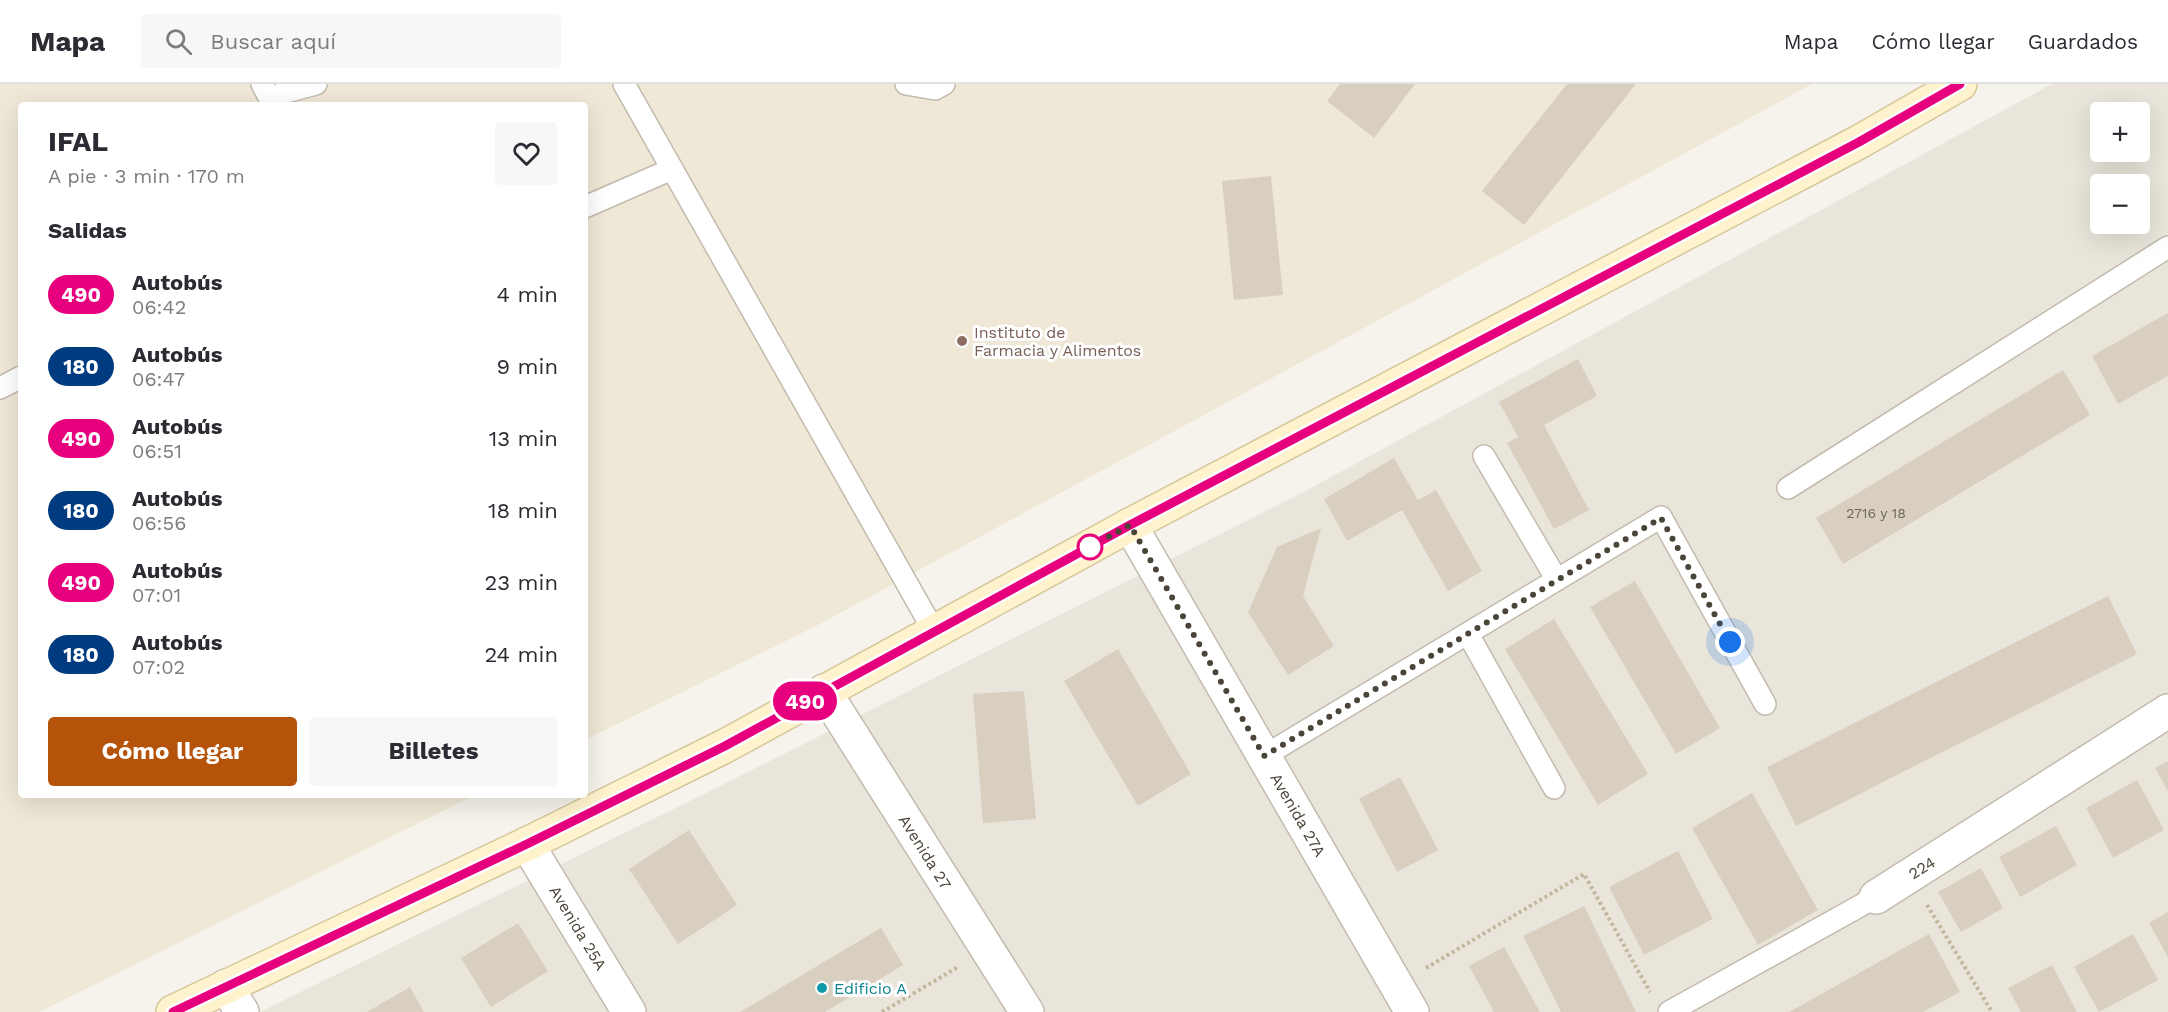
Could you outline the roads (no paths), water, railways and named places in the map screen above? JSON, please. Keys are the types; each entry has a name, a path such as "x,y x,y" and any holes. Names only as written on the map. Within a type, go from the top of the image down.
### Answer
{"main road":[{"path":"185,1009 234,999 527,844 725,746 1130,525 1859,142 1960,84"}],"street":[{"name":"Avenida 27A","path":"1130,525 1405,999"},
{"name":"Avenida 27","path":"824,691 1027,1012"},
{"name":"224","path":"1876,897 2168,711"},
{"name":"Avenida 25A","path":"527,844 629,1012"}],"lane":[{"path":"262,84 271,102"},
{"path":"275,102 282,93 316,84"},
{"path":"624,84 935,633"},
{"path":"906,84 935,89 944,84"},
{"path":"588,206 672,169"},
{"path":"1788,488 2168,247"},
{"path":"0,388 18,379"},
{"path":"1484,456 1557,580"},
{"path":"1264,756 1661,518 1765,704"},
{"path":"1468,634 1554,788"},
{"name":"224","path":"1662,1007 1876,897"}],"place":[{"name":"Instituto de Farmacia y Alimentos","path":"962,341"},
{"name":"Edificio A","path":"822,988"}]}
